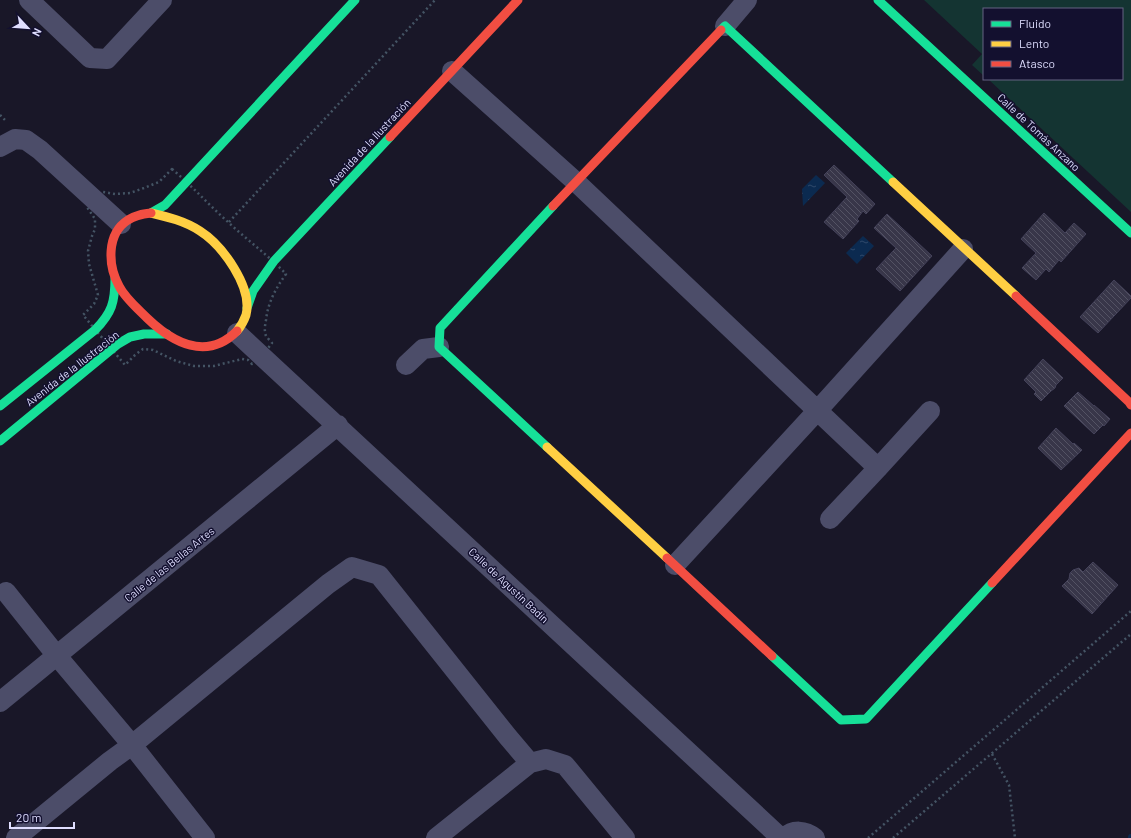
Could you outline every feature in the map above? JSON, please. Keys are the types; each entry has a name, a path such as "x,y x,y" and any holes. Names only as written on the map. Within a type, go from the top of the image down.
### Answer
{"street":[{"path":"29,0 90,58 107,59 162,0"},
{"path":"151,213 172,218 190,225 208,236 221,249 239,277 245,291 247,308 245,320 237,333 216,345 201,347 183,343 152,323 122,292 115,278 111,263 110,250 113,238 121,224 134,216 151,213 165,205 355,0"},
{"name":"Avenida de la Ilustración","path":"247,308 253,291 274,261 518,0"},
{"path":"439,347 440,328 576,182 725,26 747,0"},
{"name":"Calle de Tomás Anzano","path":"878,0 1131,233"},
{"path":"725,26 1131,405"},
{"path":"452,71 576,182 878,468"},
{"path":"0,147 15,139 26,140 40,150 121,224"},
{"path":"675,565 817,411 963,249"},
{"name":"Avenida de la Ilustración","path":"0,406 95,330 106,318 112,307 115,292 115,278"},
{"name":"Calle de Agustín Badín","path":"237,333 782,838"},
{"name":"Avenida de la Ilustración","path":"0,441 118,344 130,337 144,334 167,334"},
{"path":"406,365 423,349 439,347 842,720 866,720 1131,433"},
{"path":"830,519 930,411"},
{"name":"Calle de las Bellas Artes","path":"0,702 338,426"},
{"path":"16,838 110,761 132,746 322,589 352,567 379,575 530,763"},
{"path":"6,592 132,746 204,838"},
{"path":"436,838 530,763 546,759 565,765 624,838"},
{"path":"782,838 794,832 801,831 808,833 815,838"}],"path":[{"path":"212,240 435,0"},
{"path":"172,169 187,182 229,222 274,261 286,274 272,297 267,313 265,327 266,336 272,343 262,356 252,364 248,360 242,359 214,366 194,366 176,362 153,350 143,349 125,365 83,315 94,304 98,295 89,264 88,251 95,229 95,220 87,207 103,192 115,194 130,193 159,182 172,169"},
{"path":"868,838 1131,611"},
{"path":"893,838 1131,634"},
{"path":"992,754 1009,785 1015,838"}],"green space":[{"path":"924,0 1131,0 1131,212 989,80 1123,80 1123,8 983,8 983,75 972,65 982,54"}],"water":[{"path":"816,175 825,183 803,206 802,189"},
{"path":"863,236 874,246 857,264 846,253"}],"building":[{"path":"834,165 875,204 866,214 863,211 857,219 859,221 843,239 824,222 847,197 824,175"},
{"path":"1044,213 1065,233 1074,223 1086,234 1061,262 1059,260 1049,272 1046,269 1036,280 1022,268 1036,253 1021,239"},
{"path":"887,214 932,256 900,291 876,269 896,248 874,228"},
{"path":"1114,280 1131,296 1131,298 1098,333 1080,317"},
{"path":"1043,359 1063,378 1041,401 1034,394 1036,392 1024,380"},
{"path":"1078,392 1110,419 1094,434 1064,406"},
{"path":"1056,428 1073,444 1074,443 1082,450 1061,470 1038,448"},
{"path":"1093,562 1118,585 1092,614 1062,586 1069,579 1070,573 1073,570 1079,568 1083,572"}],"traffic: fast":[{"path":"151,213 165,205 355,0"},
{"path":"878,0 1131,233"},
{"path":"721,30 725,26 893,182"},
{"path":"247,308 253,291 274,261 390,137"},
{"path":"547,447 439,347 440,328 553,206"},
{"path":"0,406 101,324 109,312 113,301 115,278"},
{"path":"0,441 118,344 130,337 144,334 167,334"},
{"path":"772,656 841,720 866,719 992,583"}],"traffic: slow":[{"path":"893,182 1016,296"},
{"path":"151,213 176,220 200,231 209,237 226,256 240,280 245,292 247,304 246,315 237,331"},
{"path":"547,447 667,558"}],"traffic: jam":[{"path":"390,137 518,0"},
{"path":"553,206 721,30"},
{"path":"151,213 142,214 128,220 116,233 113,242 111,260 115,278 124,295 157,327 168,335 190,345 202,347 214,345 226,340 237,331"},
{"path":"1016,296 1131,405"},
{"path":"992,583 1131,433"},
{"path":"667,558 772,656"}]}
